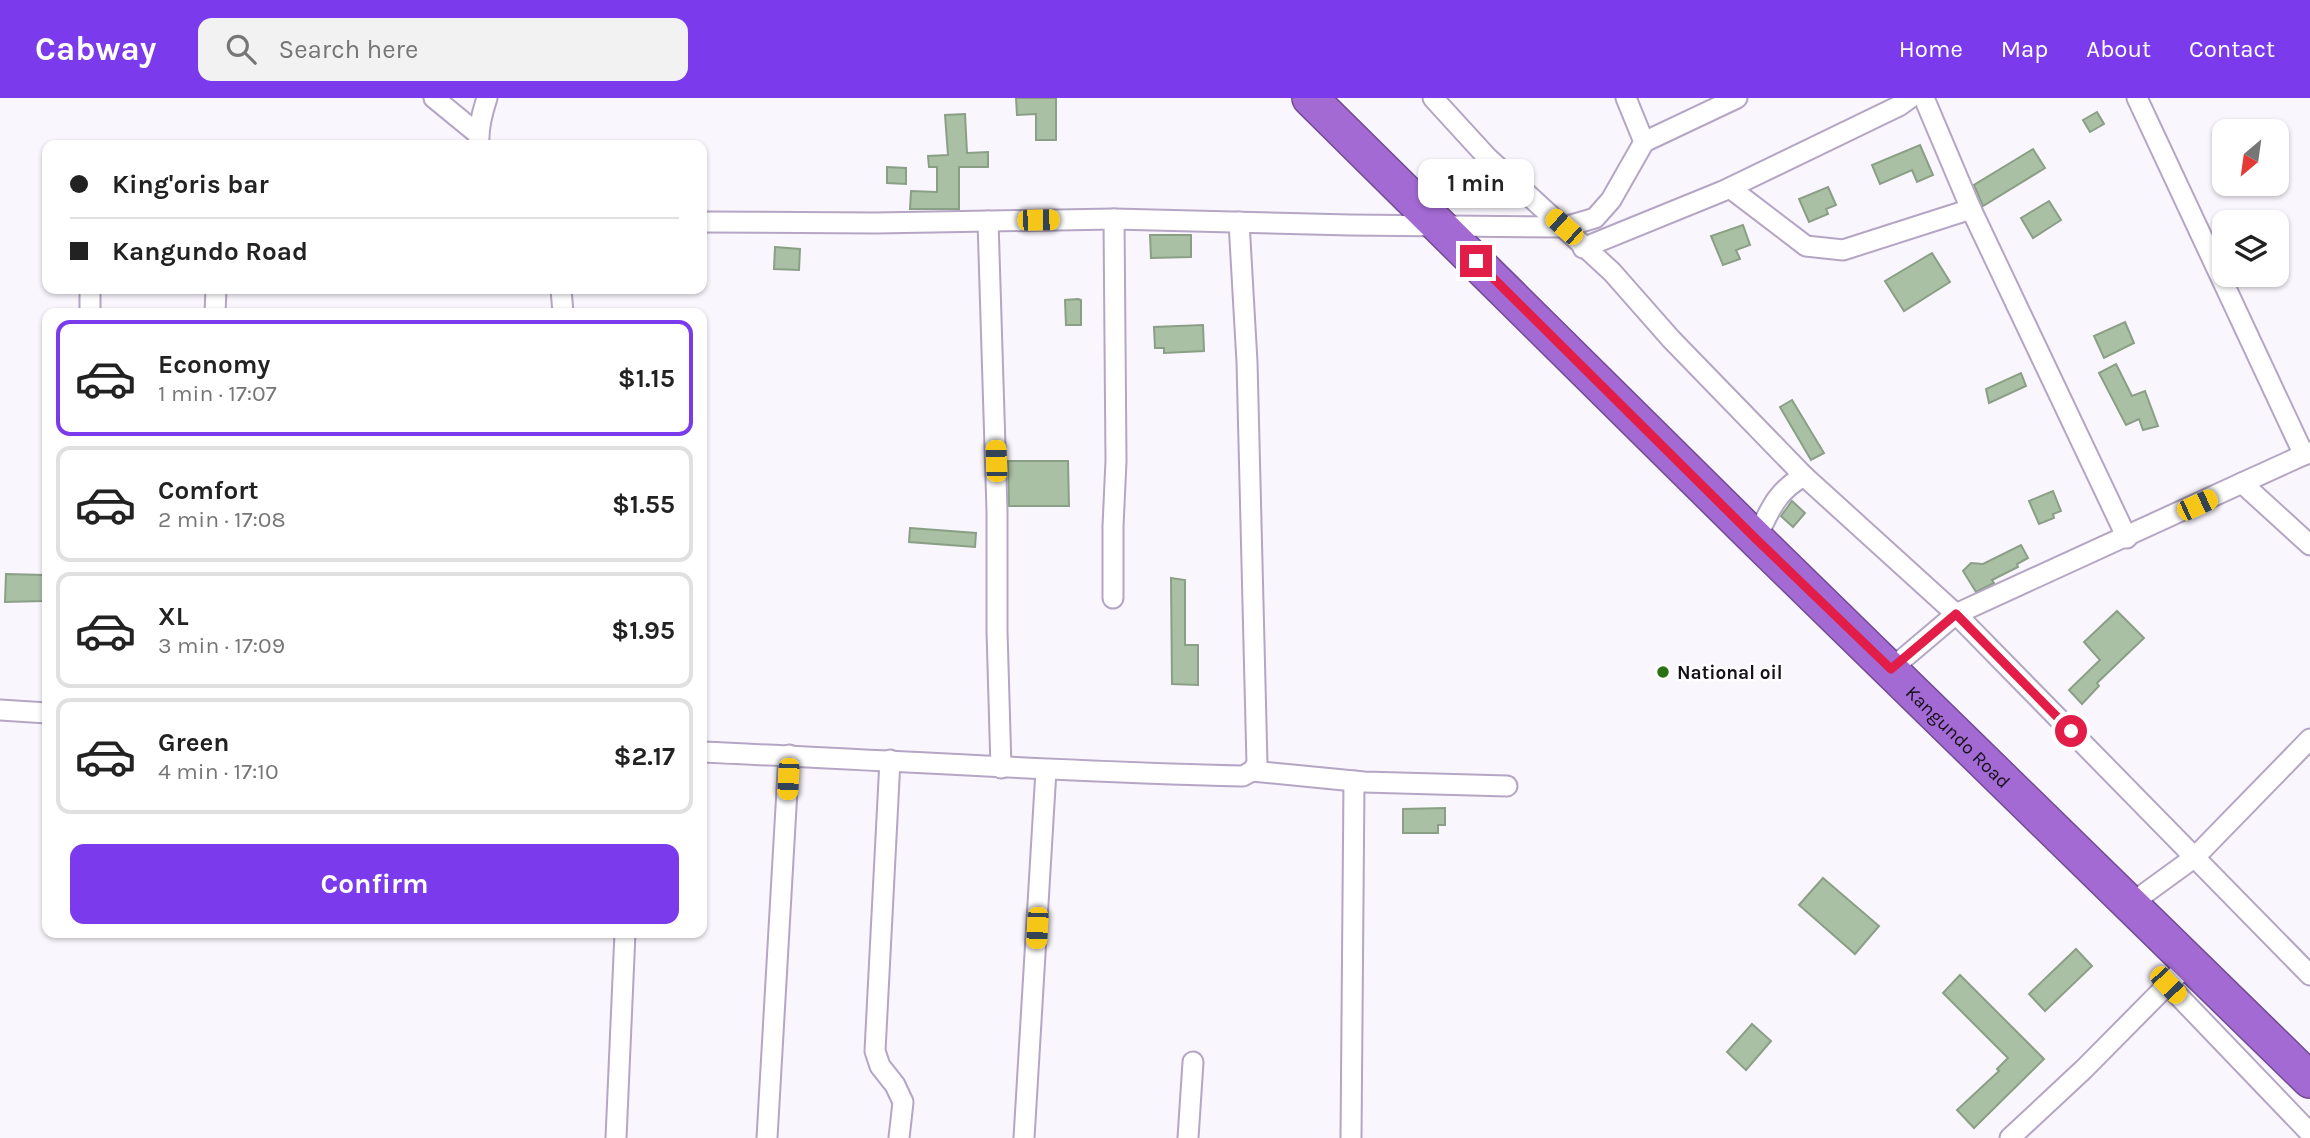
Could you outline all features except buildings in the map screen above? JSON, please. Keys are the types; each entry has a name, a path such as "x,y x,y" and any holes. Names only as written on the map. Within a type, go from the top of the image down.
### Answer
{"highway":[{"name":"Kangundo Road","path":"1310,98 2129,905 2179,974 2310,1080"}],"street":[{"path":"434,98 479,139"},
{"path":"479,139 487,98"},
{"path":"1433,98 1487,157 1612,272 1671,339 1804,476 1956,614 2310,975"},
{"path":"1626,98 1644,142"},
{"path":"707,222 1114,219 1564,227 1595,218 1611,200 1644,142 1737,98"},
{"path":"1583,248 1730,188 1899,107 1910,98"},
{"path":"1924,98 1971,209 2127,538"},
{"path":"1891,669 1956,614 2307,454 2137,98"},
{"path":"1730,188 1806,246 1843,250 1971,209"},
{"path":"1113,598 1116,461 1114,219"},
{"path":"988,221 1002,768"},
{"path":"707,752 1002,768 1243,776 1252,771 1256,764 1247,362 1239,222"},
{"path":"1756,539 1771,506 1788,484 1804,476"},
{"path":"2242,483 2310,545"},
{"path":"0,710 42,713"},
{"path":"2129,905 2195,858 2310,739"},
{"path":"767,1138 789,755"},
{"path":"890,760 875,1051 880,1066 895,1085 903,1102 899,1138"},
{"path":"1024,1138 1046,769"},
{"path":"1252,771 1354,781 1507,786"},
{"path":"1351,1138 1354,781"},
{"path":"616,1138 625,938"},
{"path":"2010,1138 2179,974 2272,1096 2310,1133"},
{"path":"1188,1138 1193,1062"}],"place":[{"name":"National oil","path":"1663,672"}],"route":[{"path":"1476,261 1891,669 1956,614 2071,731"}]}
